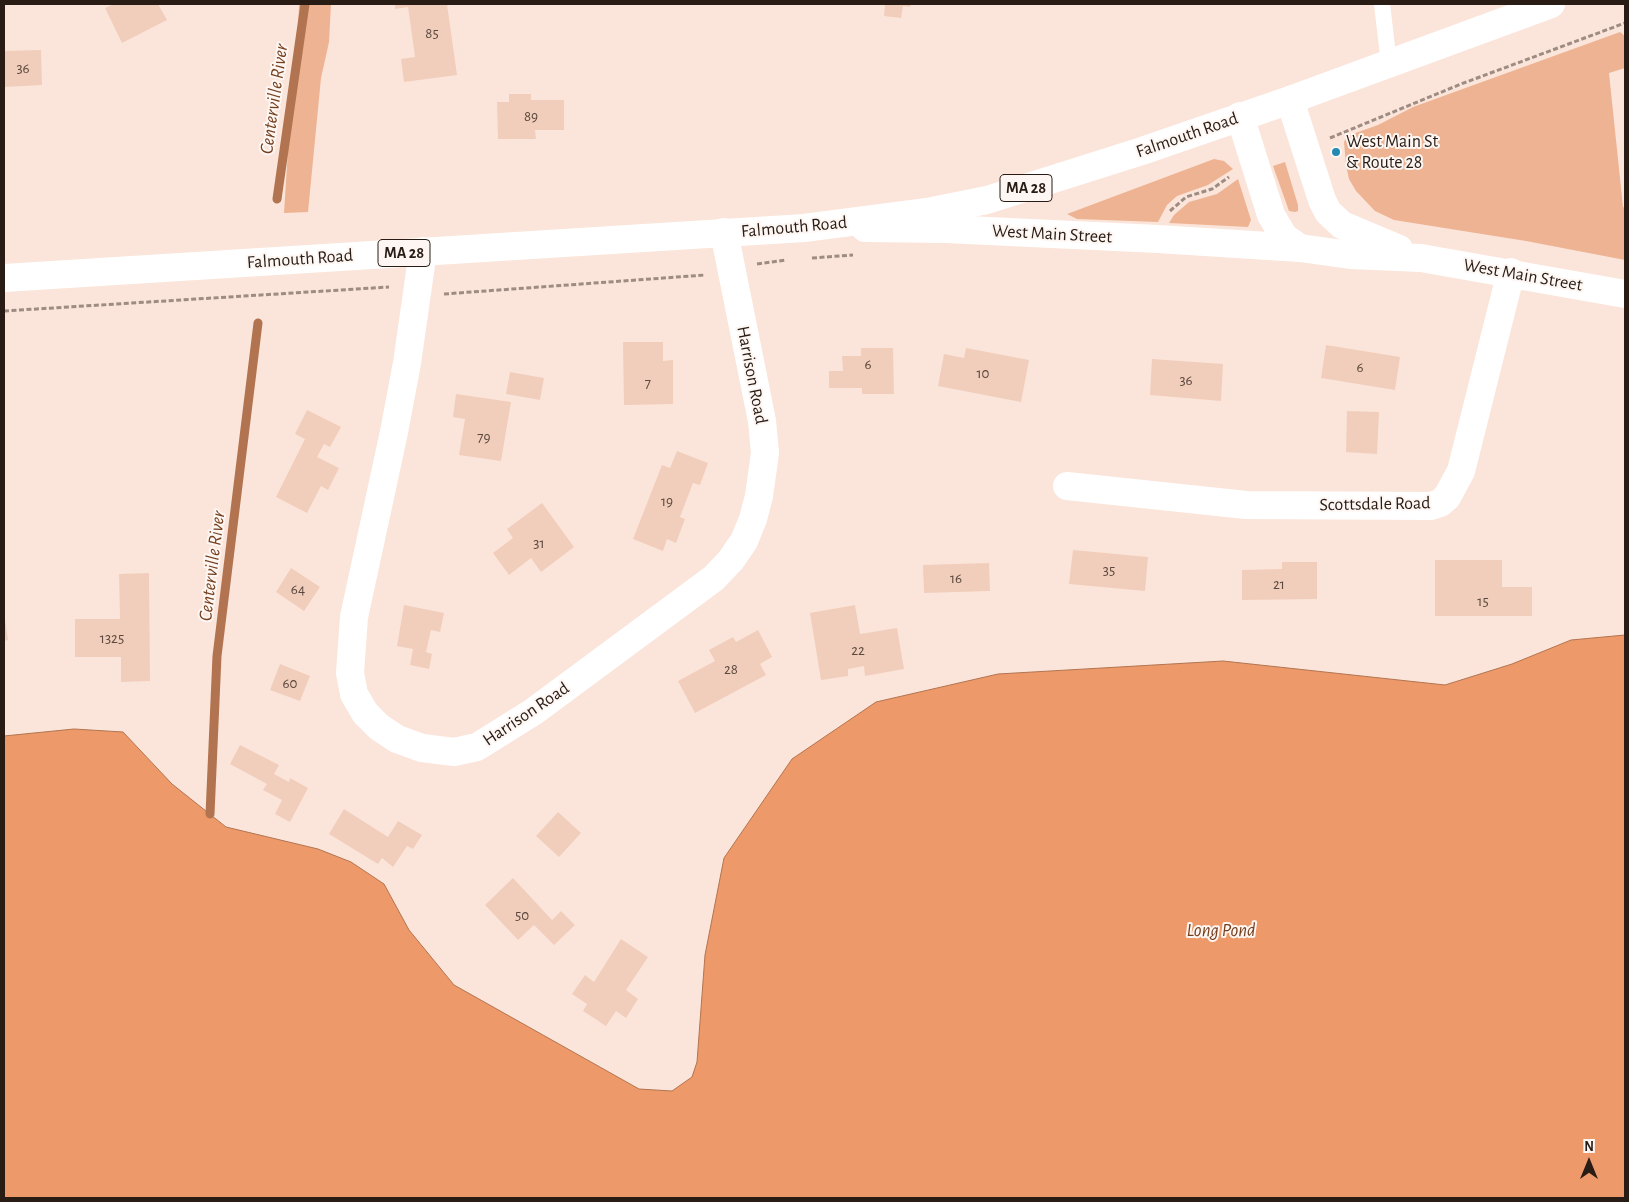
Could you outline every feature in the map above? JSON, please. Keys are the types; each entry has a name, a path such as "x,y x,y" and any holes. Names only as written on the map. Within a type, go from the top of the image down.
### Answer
{"main road":[{"name":"Falmouth Road","path":"4,278 804,228 927,212 987,200 1142,151 1290,100 1551,4"},
{"name":"West Main Street","path":"1290,100 1322,200 1328,212 1342,225 1360,234 1421,258"},
{"path":"1240,116 1272,215 1284,237 1300,248"},
{"name":"West Main Street","path":"804,228 1003,231 1300,248 1350,255 1421,258 1511,272 1625,294"},
{"name":"Harrison Road","path":"423,251 398,412 355,608 350,672 354,694 365,713 379,727 397,739 422,748 460,752 477,747 516,724 651,625 714,578 731,560 744,541 753,520 759,496 765,453 762,421 724,232"},
{"name":"Scottsdale Road","path":"1067,486 1246,505 1431,506 1440,503 1447,497 1461,472 1511,272"}],"lane":[{"path":"1382,4 1390,64"}],"path":[{"path":"1338,135 1453,87 1625,23"},
{"path":"1168,214 1186,197 1219,185 1236,173"},
{"path":"436,294 702,276"},
{"path":"4,311 397,287"}],"shaded area":[{"path":"299,4 331,4 329,42 321,78 308,212 284,213 293,72 297,59"},
{"path":"1620,32 1625,36 1625,68 1609,73 1623,207 1625,208 1625,260 1526,241 1394,220 1375,211 1356,191 1349,179 1344,142 1347,136 1378,125 1413,107"},
{"path":"1214,159 1224,161 1233,169 1208,185 1177,196 1167,205 1158,222 1077,219 1067,214"},
{"path":"1285,162 1298,205 1298,211 1295,212 1289,211 1273,166"},
{"path":"1238,179 1251,220 1248,227 1169,223 1174,215 1189,202 1217,194"}],"water":[{"name":"Long Pond","path":"1625,635 1625,1198 4,1198 4,736 74,729 123,732 172,784 226,827 318,849 351,862 384,884 409,930 454,985 639,1089 672,1091 692,1077 697,1062 705,955 724,858 792,759 876,702 998,674 1223,661 1445,685 1512,664 1571,640"}],"building":[{"path":"114,4 158,4 167,20 122,43 105,8"},
{"path":"395,4 447,4 457,75 404,82 401,59 415,57 408,7 395,9"},
{"path":"885,4 911,4 910,7 903,6 901,18 884,16"},
{"path":"41,50 42,85 4,87 4,51"},
{"path":"509,94 531,94 531,100 564,100 564,130 535,130 536,139 498,139 497,102 509,102"},
{"path":"623,342 663,342 663,361 673,360 673,404 624,405"},
{"path":"1326,345 1400,357 1395,390 1321,378"},
{"path":"861,348 893,348 894,394 862,394 862,388 829,388 829,371 843,371 842,356 861,356"},
{"path":"966,348 1029,360 1021,402 938,386 944,354 964,358"},
{"path":"1152,359 1223,364 1221,401 1150,395"},
{"path":"510,372 544,378 540,400 506,394"},
{"path":"456,394 511,402 501,461 459,455 465,419 453,417"},
{"path":"307,410 341,427 330,447 324,444 317,457 339,468 328,490 321,486 307,513 276,497 305,439 295,434"},
{"path":"1347,411 1379,412 1377,454 1346,452"},
{"path":"677,451 708,463 700,485 693,483 680,517 685,519 676,543 667,539 663,551 633,539 662,465 670,468"},
{"path":"542,503 574,547 541,572 531,558 509,575 493,553 513,538 507,529"},
{"path":"1073,550 1148,557 1145,591 1069,584"},
{"path":"1435,560 1502,560 1502,587 1532,587 1532,616 1435,616"},
{"path":"1282,562 1317,562 1317,599 1242,600 1242,570 1282,569"},
{"path":"989,563 990,591 924,593 923,565"},
{"path":"291,568 320,587 304,611 276,592"},
{"path":"149,573 150,681 121,682 121,657 75,657 75,619 120,619 119,574"},
{"path":"404,605 444,613 440,632 431,630 426,652 432,654 429,669 410,665 413,649 397,646"},
{"path":"855,605 860,634 897,628 904,669 865,676 864,666 848,669 848,676 821,680 810,613"},
{"path":"4,613 8,640 4,641"},
{"path":"758,630 772,657 760,664 766,675 695,713 678,681 715,661 709,650 733,637 736,642"},
{"path":"280,664 310,676 300,701 270,690"},
{"path":"240,745 279,765 274,774 289,782 290,778 308,788 290,822 275,814 282,800 263,790 267,784 230,764"},
{"path":"344,809 388,837 398,821 422,835 413,849 407,846 393,867 382,858 378,864 329,834"},
{"path":"558,812 581,833 559,857 536,836"},
{"path":"513,878 552,920 561,911 575,925 554,945 534,925 518,940 485,905"},
{"path":"621,939 648,957 626,990 638,999 626,1018 616,1011 606,1026 583,1011 587,1004 572,994 585,975 594,982"}],"waterway":[{"name":"Centerville River","path":"277,199 305,4"},
{"name":"Centerville River","path":"210,814 217,656 258,323"}],"place":[{"name":"West Main St & Route 28","path":"1336,152"}]}
